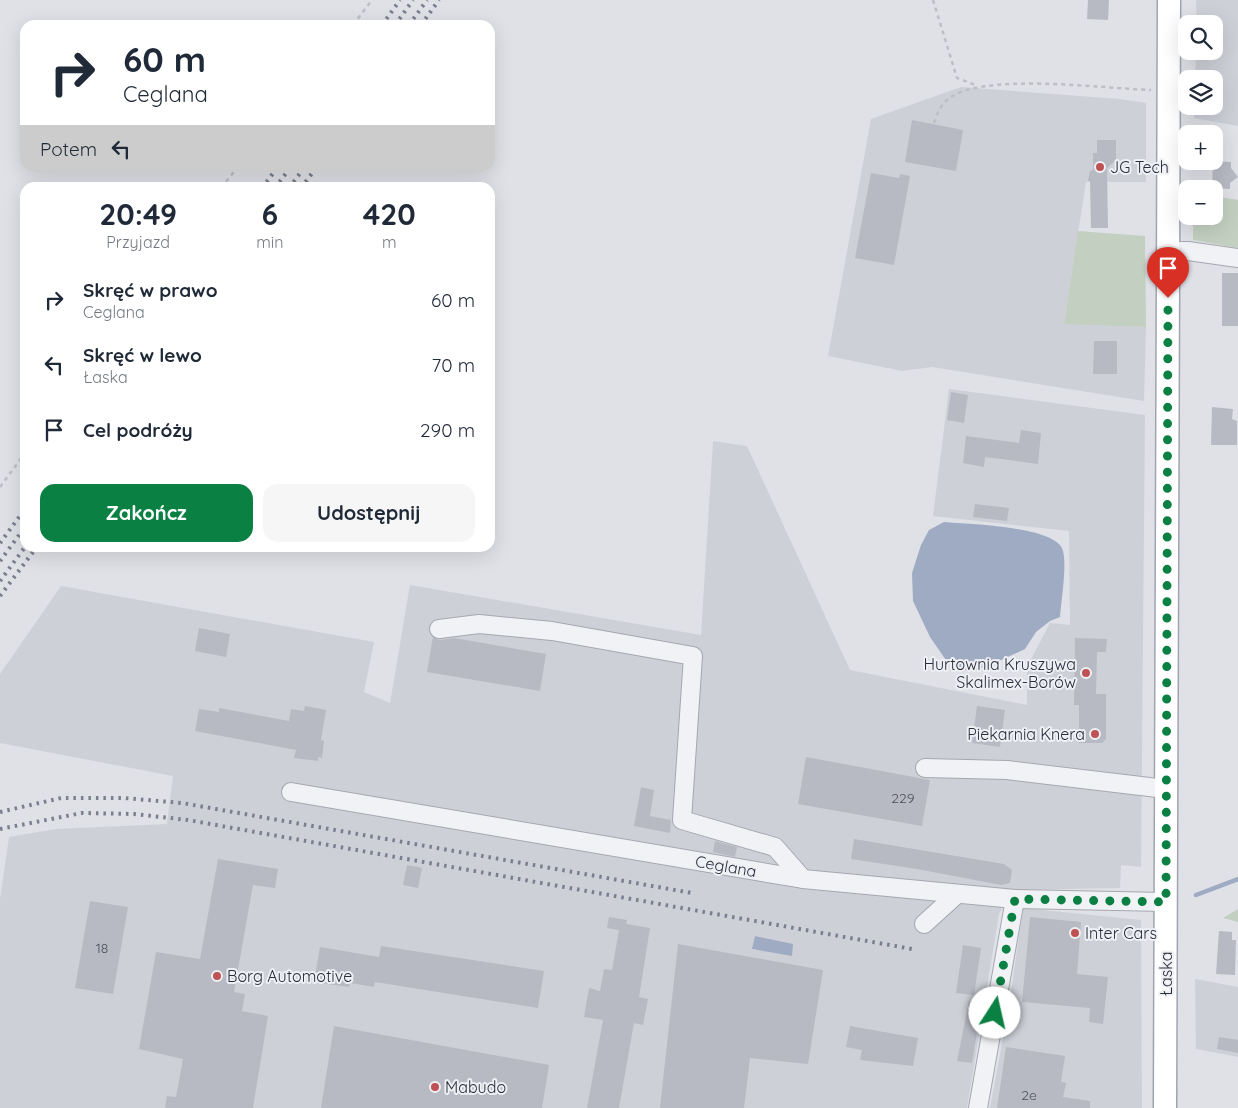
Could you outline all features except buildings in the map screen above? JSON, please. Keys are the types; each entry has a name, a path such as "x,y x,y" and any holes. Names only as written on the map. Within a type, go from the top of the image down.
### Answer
{"main road":[{"name":"Łaska","path":"1165,1108 1169,0"}],"street":[{"path":"1168,252 1188,251 1238,258"},
{"path":"439,629 479,624 552,630 693,656 682,820 774,847 803,879"},
{"path":"925,768 1007,770 1166,789"},
{"name":"Ceglana","path":"291,792 803,879 956,895 1015,899 1166,902"},
{"path":"924,924 956,895"},
{"path":"978,1108 1015,899"}],"path":[{"path":"358,20 372,0"},
{"path":"933,0 957,78 979,86 1084,85 1169,90"},
{"path":"934,123 940,109 948,99 979,86"},
{"path":"226,182 234,172"},
{"path":"0,487 20,460"}],"shaded area":[{"path":"1196,0 1238,0 1238,126 1194,118 1194,115 1223,115 1223,70 1195,70 1196,60 1223,60 1223,15 1197,15"},
{"path":"961,87 1120,99 1146,103 1146,182 1086,182 1064,323 1146,327 1144,401 932,367 902,371 828,356 871,119"},
{"path":"949,389 1145,415 1141,867 1121,865 1120,888 1012,890 999,914 967,1108 0,1108 0,899 9,837 56,829 167,824 173,776 0,743 0,674 61,586 374,642 364,692 390,703 410,585 701,635 713,441 747,446 850,670 1027,705 1027,667 1050,623 1070,625 1069,531 933,516"},
{"path":"1023,908 1141,920 1142,1108 990,1108 1009,1006"},
{"path":"1195,979 1238,987 1238,1057 1196,1049"}],"green space":[{"path":"1223,198 1238,200 1238,248 1193,240 1193,225 1223,225"},
{"path":"1078,231 1145,236 1146,327 1064,324"},
{"path":"1238,909 1238,922 1223,918"}],"water":[{"path":"944,522 988,525 1042,535 1054,541 1062,548 1064,554 1060,617 1050,621 1036,632 1025,649 977,670 965,670 948,663 930,637 913,601 912,573 921,545 929,530"},
{"path":"755,936 793,944 792,956 752,949"}],"waterway":[{"path":"1196,895 1238,879"}],"railway":[{"path":"386,20 400,0"},
{"path":"399,20 413,0"},
{"path":"413,20 427,0"},
{"path":"425,20 439,0"},
{"path":"266,182 274,172"},
{"path":"280,182 287,172"},
{"path":"294,182 301,172"},
{"path":"306,182 313,172"},
{"path":"0,543 20,516"},
{"path":"0,561 20,534"},
{"path":"0,581 21,552"},
{"path":"0,596 33,552"},
{"path":"0,812 61,798 124,798 182,803 692,893"},
{"path":"0,829 82,813 134,814 188,820 912,949"}],"place":[{"name":"JG Tech","path":"1100,167"},
{"name":"Hurtownia Kruszywa Skalimex-Borów","path":"1086,673"},
{"name":"Piekarnia Knera","path":"1095,734"},
{"name":"Inter Cars","path":"1075,933"},
{"name":"Borg Automotive","path":"217,976"},
{"name":"Mabudo","path":"435,1087"}],"route":[{"path":"995,1013 1015,899 1166,902 1168,298"}]}
